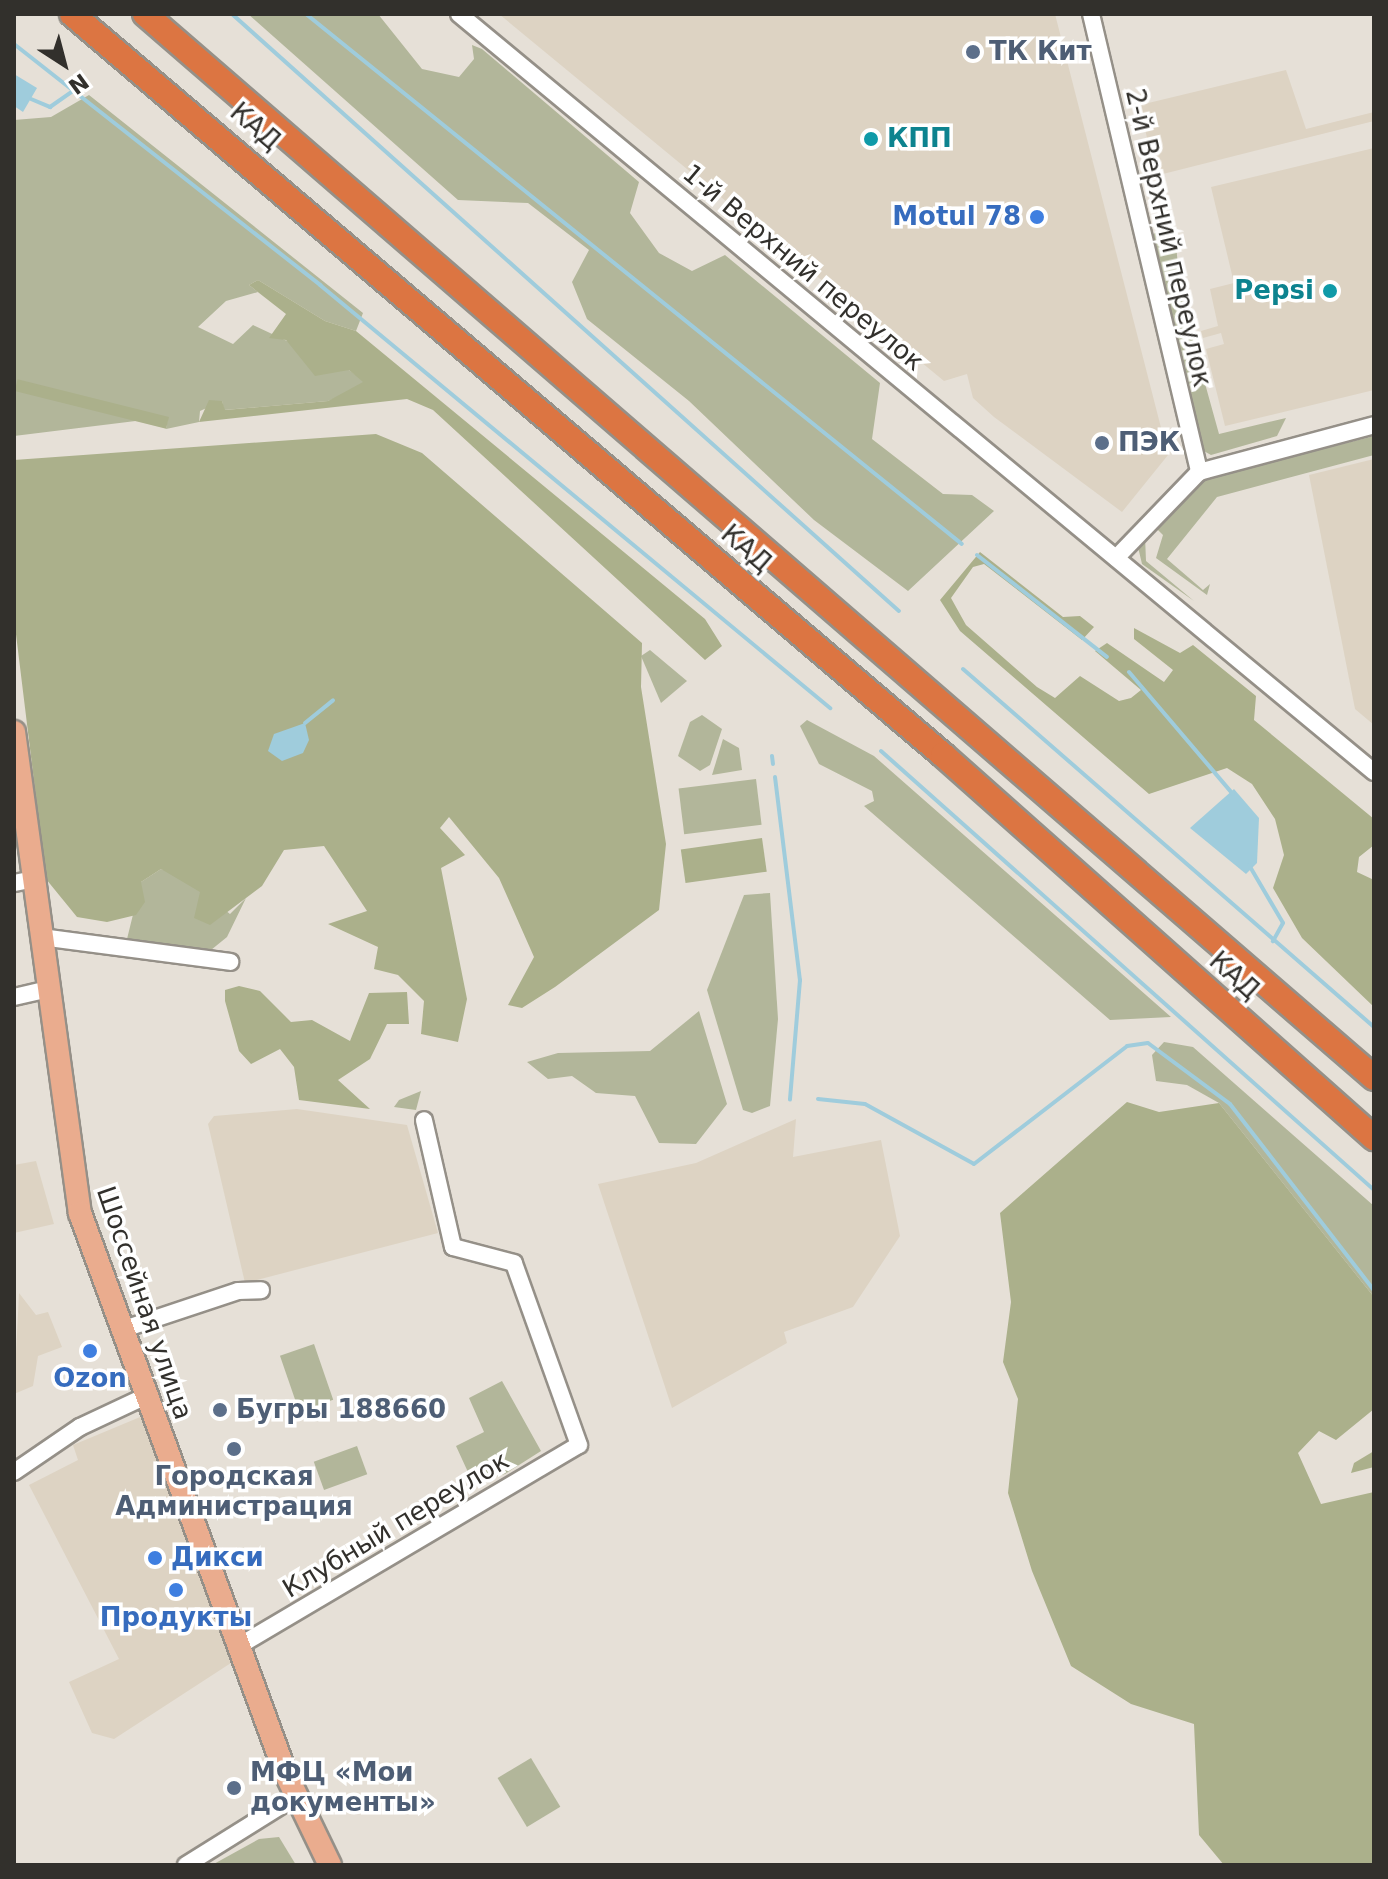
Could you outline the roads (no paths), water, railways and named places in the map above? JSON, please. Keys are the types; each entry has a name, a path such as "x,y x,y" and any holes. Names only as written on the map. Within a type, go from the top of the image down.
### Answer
{"highway":[{"name":"КАД","path":"72,14 943,755 1374,1138"},
{"name":"КАД","path":"145,14 1374,1078"}],"main road":[{"name":"Шоссейная улица","path":"14,732 24,881 41,937 80,1213 237,1647 295,1797 330,1865"}],"street":[{"name":"1-й Верхний переулок","path":"459,14 1374,772"},
{"name":"2-й Верхний переулок","path":"1091,14 1199,472"},
{"path":"1116,558 1199,472 1374,425"},
{"path":"41,937 230,962"},
{"path":"14,997 48,989"},
{"name":"Клубный переулок","path":"237,1647 579,1445 514,1263 453,1247 424,1120"},
{"path":"121,1330 238,1291 261,1290"},
{"path":"14,1472 80,1427 146,1396"},
{"path":"186,1865 295,1797"}],"water":[{"path":"14,74 37,88 23,112 14,106"},
{"path":"305,723 309,740 303,753 282,761 268,751 274,734"},
{"path":"1234,789 1259,818 1257,863 1246,874 1190,828"}],"waterway":[{"path":"232,14 899,611"},
{"path":"306,14 962,544"},
{"path":"14,44 320,285 830,708"},
{"path":"31,99 50,107 74,90"},
{"path":"977,555 1107,657"},
{"path":"963,669 1374,1027"},
{"path":"1129,672 1233,794"},
{"path":"305,723 333,700"},
{"path":"881,751 1374,1190"},
{"path":"772,756 773,764"},
{"path":"775,777 800,980 790,1100"},
{"path":"1249,865 1283,923 1273,941"},
{"path":"818,1099 865,1104 974,1164 1127,1046 1148,1043 1230,1104 1374,1290"}],"place":[{"name":"ТК Кит","path":"973,52"},
{"name":"КПП","path":"871,139"},
{"name":"Motul 78","path":"1037,217"},
{"name":"Pepsi","path":"1330,291"},
{"name":"ПЭК","path":"1102,443"},
{"name":"Ozon","path":"90,1351"},
{"name":"Бугры 188660","path":"220,1410"},
{"name":"Городская Администрация","path":"234,1449"},
{"name":"Дикси","path":"155,1558"},
{"name":"Продукты","path":"176,1590"},
{"name":"МФЦ «Мои документы»","path":"234,1788"}]}
